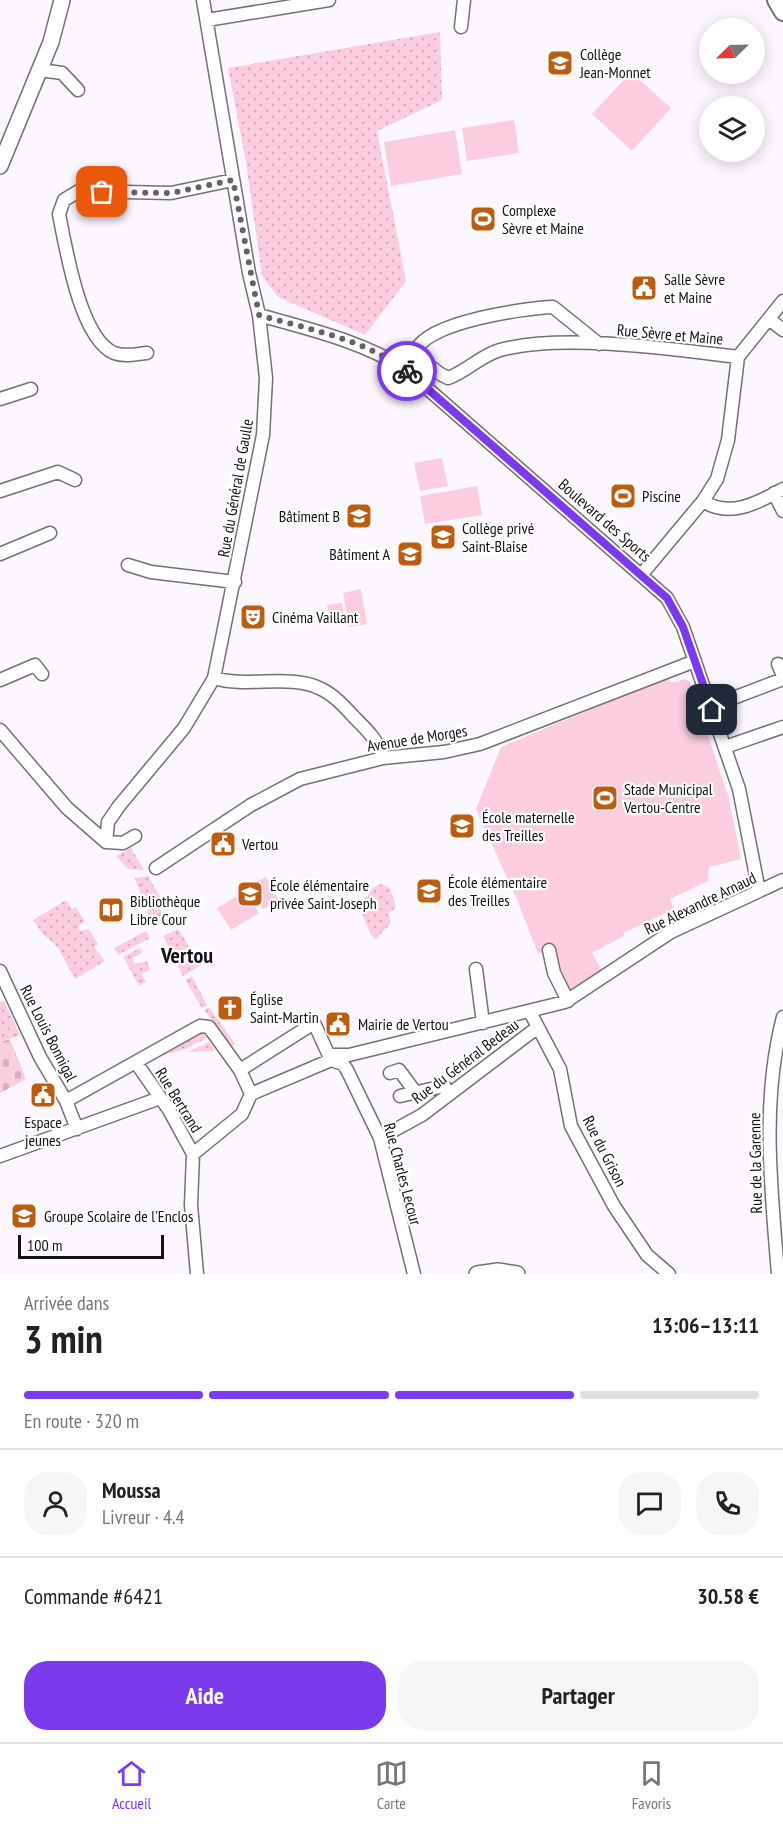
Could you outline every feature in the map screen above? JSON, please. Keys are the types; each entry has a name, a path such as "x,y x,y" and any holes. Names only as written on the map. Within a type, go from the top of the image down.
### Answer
{"main road":[{"path":"776,0 783,12"}],"street":[{"path":"0,166 40,70 62,0"},
{"name":"Rue du Général de Gaulle","path":"106,842 108,822 184,728 214,678 236,582 263,435 266,378 259,315 233,180 203,0"},
{"path":"207,20 281,4 329,0"},
{"path":"461,27 464,0"},
{"path":"40,70 62,73 78,90"},
{"path":"147,353 117,354 104,346 92,329 75,291 59,214 60,207 64,200 79,191 171,193 233,180"},
{"name":"Rue Sèvre et Maine","path":"642,574 703,501 723,466 738,357 783,301"},
{"name":"Rue Sèvre et Maine","path":"599,344 554,306 490,316 437,332 428,336 417,349 426,362 440,375 448,378 483,356 519,346 599,344 738,357"},
{"name":"Boulevard des Sports","path":"259,315 317,332 378,354 405,369 667,598 676,611 695,661 739,789 759,891"},
{"path":"769,319 783,330"},
{"path":"0,399 31,389"},
{"path":"0,491 58,472 75,480"},
{"path":"703,501 718,507 744,508 779,491 783,511"},
{"path":"0,554 50,533"},
{"path":"129,565 151,572 236,582"},
{"name":"Avenue de Morges","path":"156,868 251,805 285,786 318,773 383,758 444,753 480,744 695,661"},
{"path":"712,710 728,700 783,678 778,664"},
{"path":"0,680 35,665 42,674"},
{"path":"214,678 233,682 307,683 320,688 334,697 372,735 383,758"},
{"path":"725,747 783,727"},
{"path":"0,730 67,808 106,842 123,843 135,836"},
{"name":"Rue Alexandre Arnaud","path":"251,1094 338,1058 544,1009 571,1000 643,949 671,933 783,880"},
{"path":"549,950 554,973 571,1000"},
{"path":"476,969 483,1023"},
{"name":"Rue Louis Bonnigal","path":"0,971 40,1057 66,1101 137,1064 200,1026 209,1027 240,1070"},
{"path":"539,1027 546,1017 544,1009"},
{"name":"Rue du Grison","path":"530,1012 560,1069 571,1125 614,1206 646,1254 669,1274"},
{"name":"Rue de la Garenne","path":"778,1274 767,1142 773,1054 783,1017"},
{"name":"Rue Charles Lecour","path":"240,1070 311,1025 315,1025 338,1058 380,1138 414,1274"},
{"name":"Rue du Général Bedeau","path":"380,1138 422,1115 539,1027"},
{"name":"Rue Bertrand","path":"137,1064 193,1154"},
{"path":"196,1274 191,1205 193,1154 242,1114 251,1094 240,1070"},
{"path":"390,1073 399,1070 416,1093"},
{"path":"400,1096 444,1086 449,1094"},
{"path":"0,1156 160,1098"},
{"path":"66,1101 77,1129"},
{"path":"477,1274 498,1272 517,1274"}],"green space":[{"path":"440,32 442,100 377,131 406,281 365,335 278,297 262,276 246,162 228,68"},
{"path":"631,72 671,108 632,151 592,114"},
{"path":"514,120 519,153 467,161 462,128"},
{"path":"455,130 462,174 391,186 384,142"},
{"path":"442,458 448,486 420,491 414,463"},
{"path":"477,486 482,515 425,524 420,496"},
{"path":"361,589 367,624 349,627 343,593"},
{"path":"342,603 344,617 330,619 327,605"},
{"path":"668,677 671,683 685,679 690,682 728,795 741,859 709,867 708,881 670,899 674,909 623,933 624,936 592,953 602,971 575,991 563,988 547,951 538,954 518,902 476,809 501,747"},
{"path":"131,848 144,870 128,869 116,856"},
{"path":"148,876 162,901 145,907 135,878"},
{"path":"266,877 279,901 263,909 250,885"},
{"path":"380,884 390,888 396,908 388,913 391,923 376,939 371,935 357,902 368,896 370,890"},
{"path":"246,891 259,913 231,930 217,908"},
{"path":"66,900 72,909 76,907 85,922 79,925 78,931 89,929 98,944 94,947 105,961 75,979 58,948 42,933 33,920"},
{"path":"159,907 167,920 154,925 146,911"},
{"path":"178,929 201,965 183,976 163,936"},
{"path":"146,931 150,938 118,955 114,948"},
{"path":"140,948 142,953 133,958 134,964 147,961 150,970 141,974 146,982 139,986 123,957"},
{"path":"192,976 207,1005 202,1008 185,980"},
{"path":"4,1001 20,1035 0,1042 0,1002"},
{"path":"209,1007 235,1044 232,1046 204,1010"},
{"path":"203,1031 207,1038 185,1049 164,1055"},
{"path":"10,1039 26,1079 0,1093 0,1042"},
{"path":"209,1042 215,1051 188,1052"}],"way so far":[{"path":"102,192 171,193 233,180 249,273 259,315 317,332 378,354 407,371"}],"place":[{"name":"Collège Jean-Monnet","path":"560,63"},
{"name":"Complexe Sèvre et Maine","path":"483,219"},
{"name":"Salle Sèvre et Maine","path":"644,288"},
{"name":"Piscine","path":"623,496"},
{"name":"Bâtiment B","path":"359,516"},
{"name":"Collège privé Saint-Blaise","path":"443,537"},
{"name":"Bâtiment A","path":"410,554"},
{"name":"Cinéma Vaillant","path":"253,617"},
{"name":"Stade Municipal Vertou-Centre","path":"605,798"},
{"name":"École maternelle des Treilles","path":"462,826"},
{"name":"Vertou","path":"223,844"},
{"name":"École élémentaire des Treilles","path":"429,891"},
{"name":"École élémentaire privée Saint-Joseph","path":"250,894"},
{"name":"Bibliothèque Libre Cour","path":"111,910"},
{"name":"Église Saint-Martin","path":"230,1008"},
{"name":"Mairie de Vertou","path":"338,1024"},
{"name":"Espace jeunes","path":"43,1095"},
{"name":"Groupe Scolaire de l'Enclos","path":"24,1216"}],"district":[{"name":"Vertou","path":"187,955"}],"route":[{"path":"407,371 657,586 676,611 712,710"}]}
